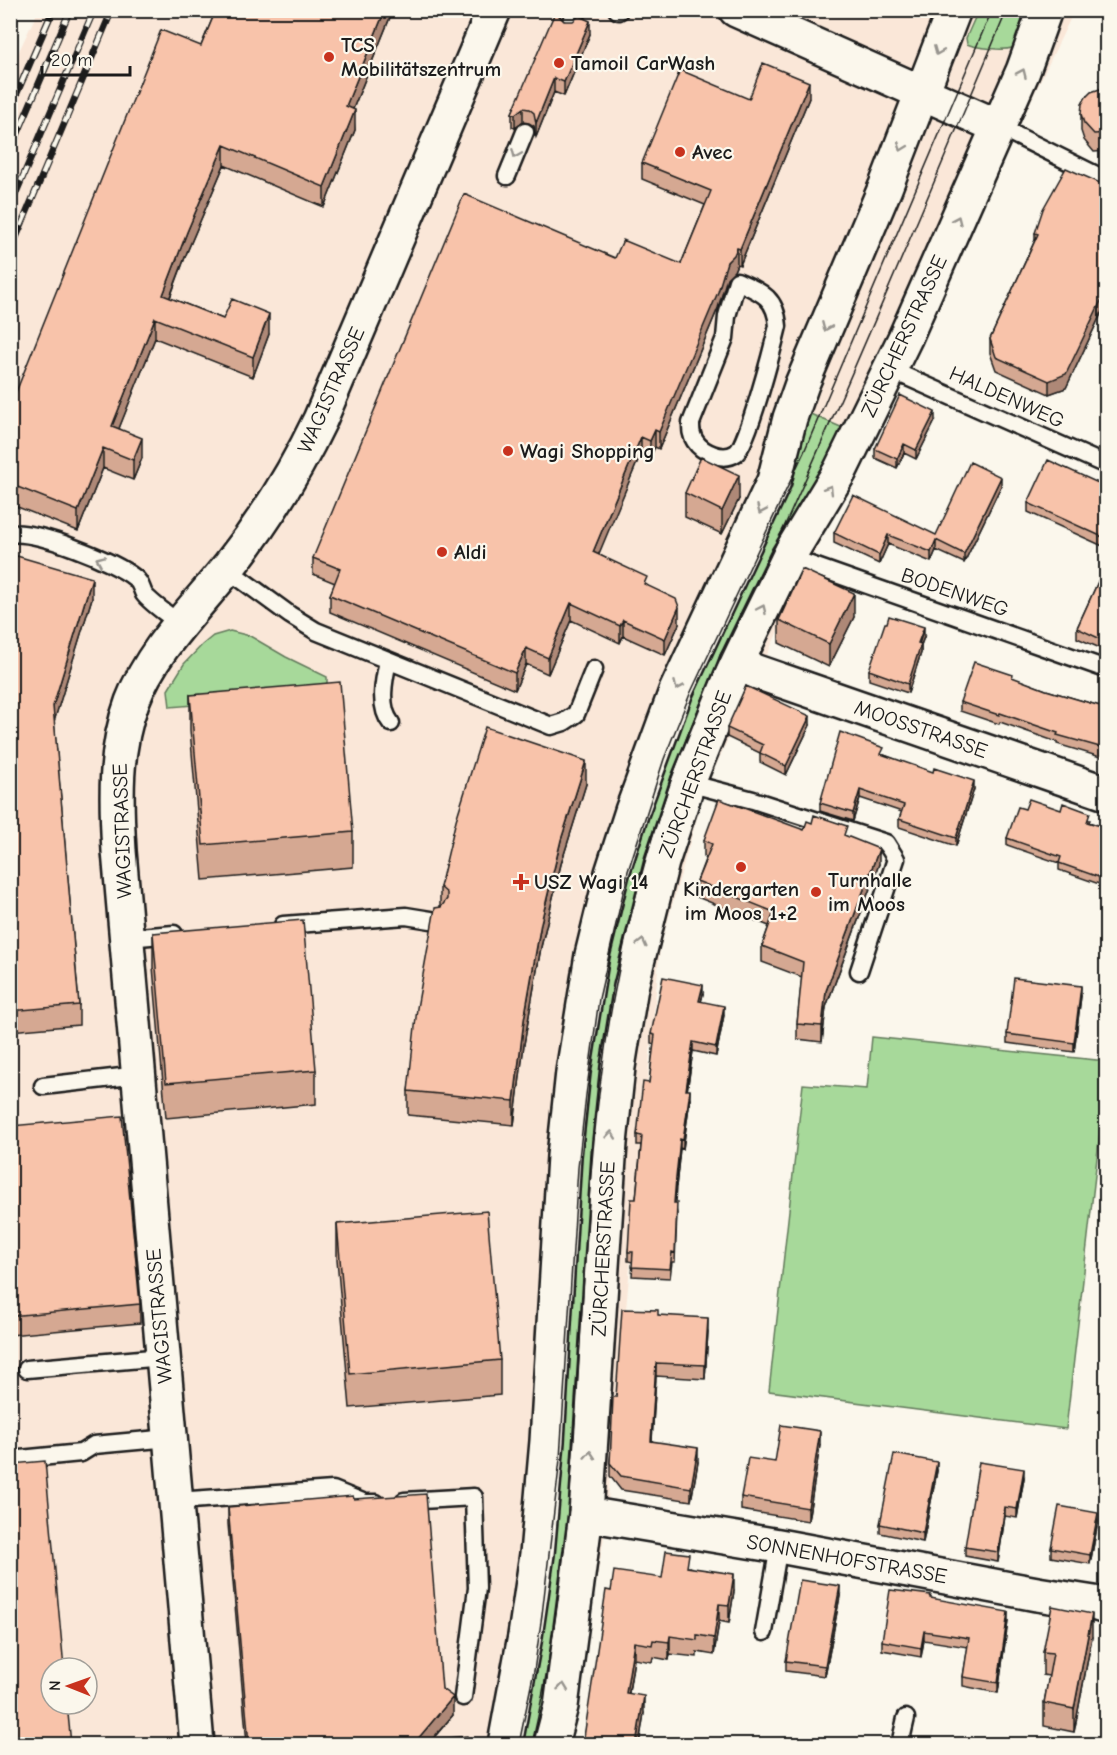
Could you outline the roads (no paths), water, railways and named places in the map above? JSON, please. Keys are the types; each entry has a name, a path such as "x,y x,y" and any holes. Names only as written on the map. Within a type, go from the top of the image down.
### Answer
{"main road":[{"name":"WAGISTRASSE","path":"197,1744 117,814 119,752 132,703 143,677 160,649 227,569 276,500 310,440 494,10"},
{"name":"ZÜRCHERSTRASSE","path":"505,1744 537,1554 547,1441 564,1156 573,1072 592,955 612,873 676,691 774,481 790,418 802,384 885,188 954,10"},
{"name":"ZÜRCHERSTRASSE","path":"551,1744 561,1706 586,1514 610,1143 618,1067 637,964 662,862 688,783 737,662 788,557 840,471 905,338 1023,71 1045,10"},
{"path":"744,12 998,126"},
{"name":"MOOSSTRASSE","path":"737,662 754,671 1107,793"},
{"name":"SONNENHOFSTRASSE","path":"586,1514 779,1545 1107,1607"}],"lane":[{"path":"569,25 579,10"},
{"path":"998,126 1107,180"},
{"path":"507,176 525,132"},
{"path":"736,281 761,292 768,298 777,315 778,326 741,447 735,453 721,456 709,453 695,441 691,433 691,423 697,405 725,338 727,316 736,281"},
{"name":"HALDENWEG","path":"889,369 1107,465"},
{"path":"10,534 29,534 49,540 112,565 136,579 144,594 179,624"},
{"name":"BODENWEG","path":"788,557 1107,669"},
{"path":"227,569 316,631 551,726 564,722 576,714 594,669"},
{"path":"388,661 384,678 384,702 385,714 391,723"},
{"path":"688,783 753,800 886,843 896,859 859,971"},
{"path":"262,927 406,916 437,921"},
{"path":"127,938 192,933"},
{"path":"44,1086 139,1075"},
{"path":"27,1369 163,1357"},
{"path":"10,1460 81,1453 94,1445 170,1438"},
{"path":"176,1501 333,1490 365,1503 474,1497 477,1588 463,1697"},
{"path":"764,1632 779,1545"},
{"path":"900,1744 906,1718"}],"tram line":[{"path":"519,1744 534,1671 560,1459 578,1168 586,1095 599,999 628,871 664,759 690,694 804,452 992,10"},
{"path":"532,1744 552,1640 566,1535 592,1157 599,1096 618,974 634,903 665,798 704,695 783,529 902,258 1007,10"}],"railway":[{"path":"10,109 53,10"},
{"path":"10,152 70,10"},
{"path":"10,207 94,10"},
{"path":"10,252 112,10"}],"place":[{"name":"TCS Mobilitätszentrum","path":"329,57"},
{"name":"Tamoil CarWash","path":"559,63"},
{"name":"Avec","path":"680,152"},
{"name":"Wagi Shopping","path":"508,451"},
{"name":"Aldi","path":"442,552"},
{"name":"Kindergarten im Moos 1+2","path":"741,867"},
{"name":"USZ Wagi 14","path":"521,882"},
{"name":"Turnhalle im Moos","path":"816,892"}]}
